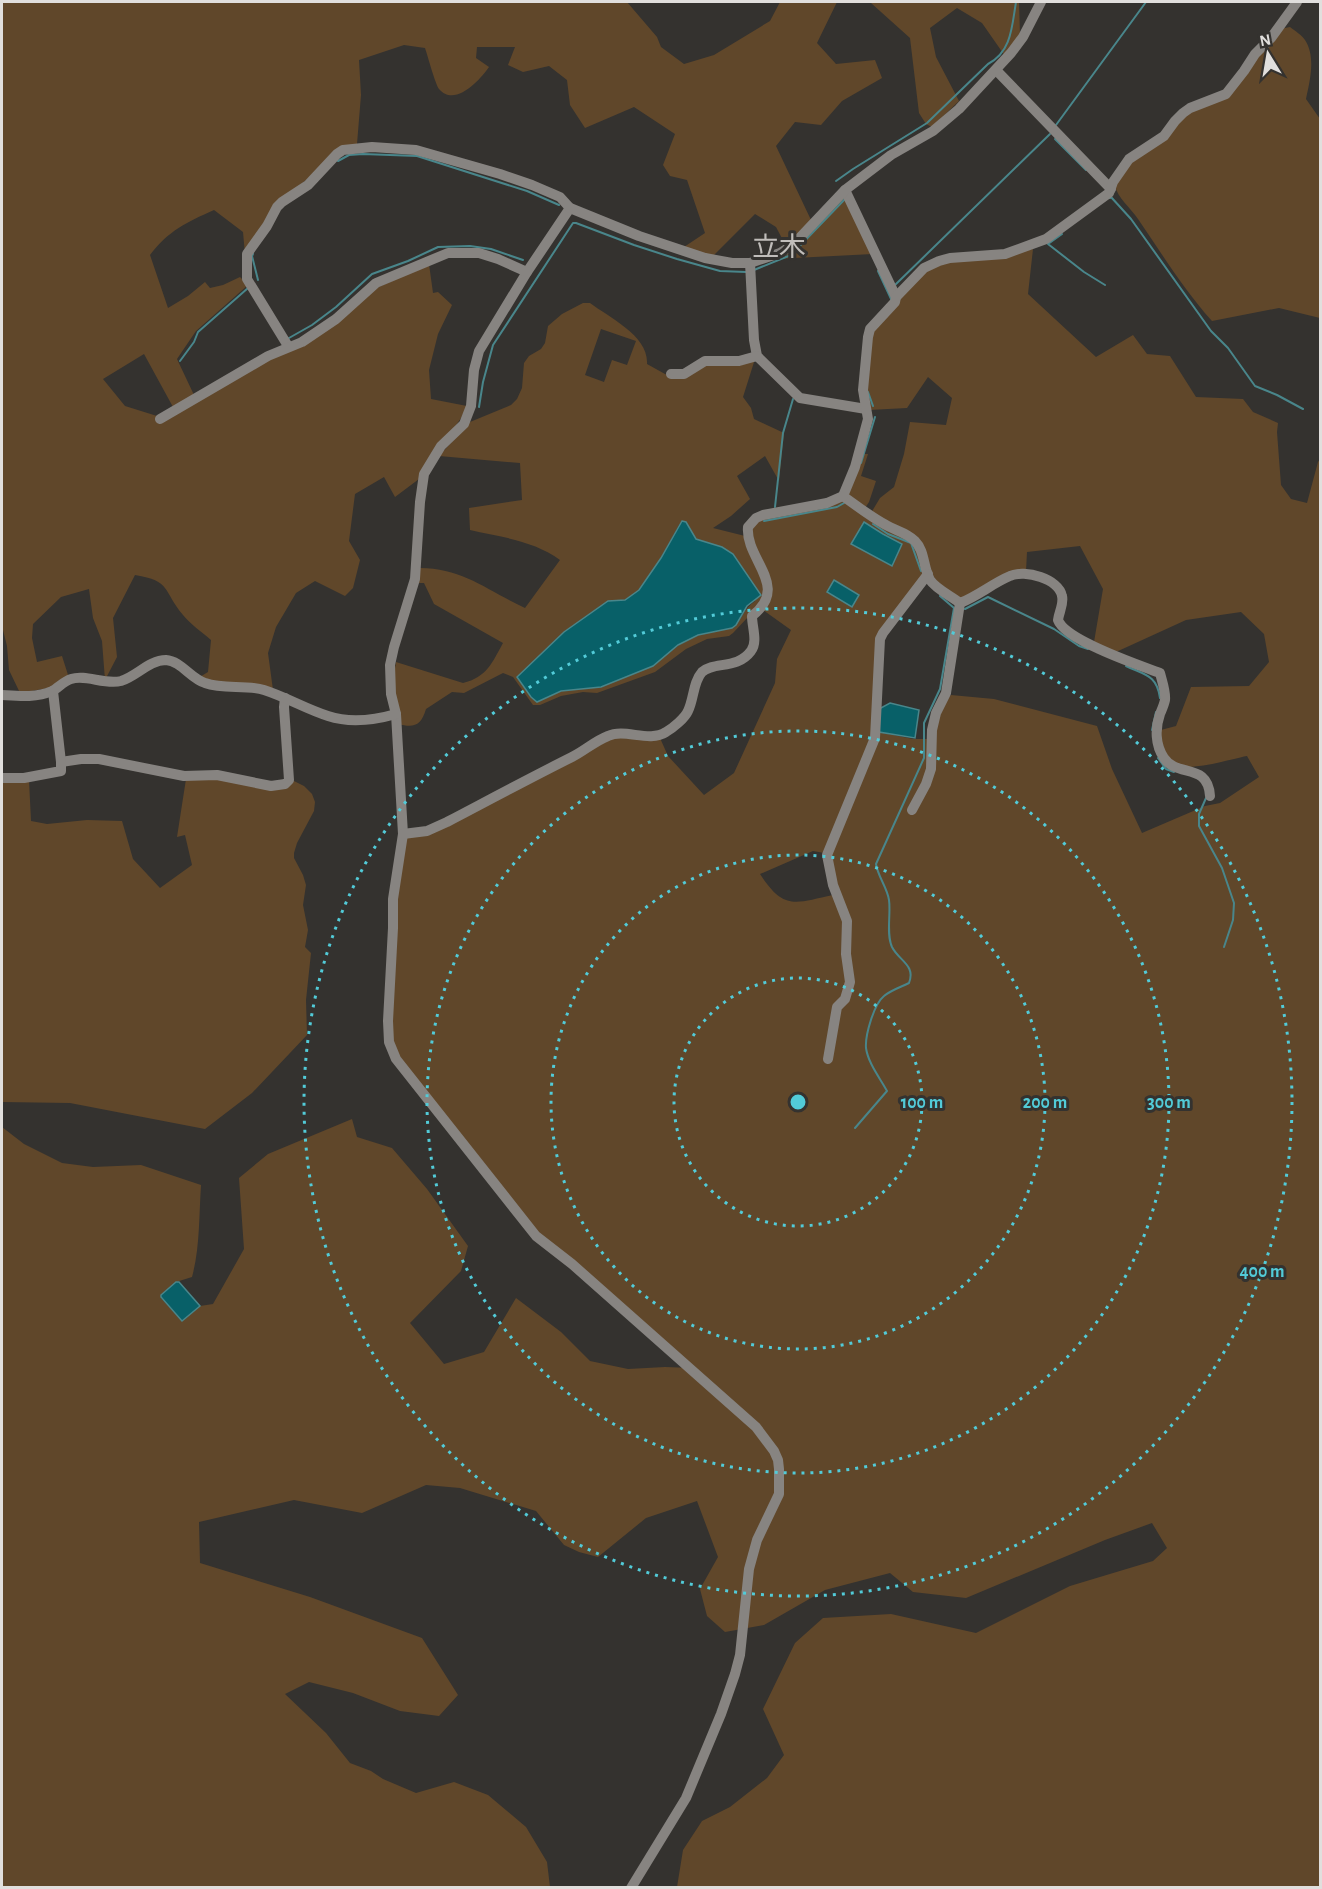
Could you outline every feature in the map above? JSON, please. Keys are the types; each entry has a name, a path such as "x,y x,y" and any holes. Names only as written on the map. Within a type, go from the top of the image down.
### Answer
{"street":[{"path":"288,346 248,279 247,254 277,207 308,185 343,150 372,147 417,150 532,185 560,197 570,208 639,236 705,258 732,263 750,263 780,253 793,245 845,190 891,155 933,131 959,109 996,70 1023,36 1041,2"},
{"path":"403,834 427,831 447,822 584,750 606,736 615,734 661,735 669,731 688,712 698,678 702,673 707,669 736,663 746,658 753,649 752,616 765,603 767,589 762,568 749,540 748,527 756,518 763,515 826,503 843,496 855,467 868,419 863,390 870,329 894,301 924,268 950,258 1005,254 1046,239 1109,193 1113,182 1130,159 1164,136 1183,113 1226,94 1297,2"},
{"path":"996,70 1111,189"},
{"path":"845,190 894,301"},
{"path":"570,208 527,272 479,351 474,370 471,406 464,424 441,446 424,474 420,502 416,579 390,665 391,694 396,714 403,834 393,899 388,1021 389,1042 396,1059 536,1236 572,1264 756,1427 778,1460 779,1494 757,1540 748,1569 740,1655 735,1674 686,1798 631,1887"},
{"path":"160,419 268,356 302,342 336,319 376,283 447,254 479,253 527,272"},
{"path":"750,263 757,356 800,398 866,409"},
{"path":"671,374 684,374 705,361 739,361 757,356"},
{"path":"843,496 875,519 903,532 914,540 921,549 932,583 960,603"},
{"path":"828,1059 837,1007 845,999 850,982 846,954 847,921 833,885 827,855 875,738 880,639 928,574"},
{"path":"960,603 1018,574 1053,582 1062,594 1063,602 1058,620 1062,628 1080,640 1160,673 1165,699 1156,729 1160,751 1168,764 1175,768 1191,770 1203,777 1209,788 1210,796"},
{"path":"912,810 931,769 932,730 936,713 946,693 960,603"},
{"path":"2,695 24,696 53,691 70,679 118,681 127,679 154,663 169,660 196,680 204,683 226,688 263,689 329,717 367,720 396,714"},
{"path":"2,778 24,778 61,771 53,691"},
{"path":"61,762 99,759 184,776 217,775 271,786 285,784 289,780 285,699"}],"shaded area":[{"path":"2,2 627,2 657,37 661,47 684,64 714,55 770,21 780,2 837,2 817,43 836,64 875,60 882,78 842,101 821,125 795,122 776,146 811,220 786,246 776,227 755,214 713,256 684,247 705,233 687,180 670,176 663,165 675,134 634,107 585,128 570,105 567,80 549,66 523,72 508,65 515,47 477,47 476,58 489,67 467,90 452,95 445,94 439,89 425,48 404,45 359,60 361,95 357,144 327,163 285,197 245,254 243,232 214,210 179,228 150,255 168,308 205,282 210,288 240,277 248,285 196,331 177,359 194,395 173,407 144,354 103,379 125,406 157,416 274,356 370,291 429,264 433,293 438,292 452,305 438,334 429,370 431,399 467,406 461,418 419,479 395,497 384,477 355,494 349,541 360,560 353,588 345,596 315,581 296,593 276,627 268,653 273,690 198,678 208,672 211,640 186,618 161,584 147,577 135,575 113,618 117,657 105,680 102,641 93,618 89,589 61,597 33,624 32,638 37,662 62,656 69,678 54,687 20,693 9,670 2,626"},
{"path":"862,2 1019,2 1020,35 1005,56 982,23 957,8 930,28 936,57 959,101 932,127 926,124 919,113 910,38 871,3"},
{"path":"1290,27 1302,36 1308,47 1311,69 1306,99 1320,119 1320,318 1279,308 1212,321 1121,199 1115,185 1132,160 1190,112 1227,96 1280,29"},
{"path":"843,196 873,254 775,259"},
{"path":"1033,249 1028,294 1096,357 1133,335 1147,354 1170,356 1196,397 1243,399 1253,412 1278,423 1281,485 1291,499 1307,503 1320,459 1320,1887 677,1887 683,1850 702,1821 730,1807 767,1778 784,1755 763,1709 795,1643 823,1618 891,1614 976,1633 1070,1586 1153,1561 1167,1548 1152,1523 1105,1540 966,1598 913,1592 890,1573 825,1590 764,1625 725,1632 707,1616 700,1589 718,1557 697,1501 646,1518 598,1557 564,1545 536,1511 460,1488 426,1485 362,1513 294,1500 199,1522 200,1563 310,1597 422,1638 458,1695 439,1716 400,1711 353,1693 309,1682 285,1694 326,1733 350,1763 416,1793 454,1782 488,1795 526,1827 547,1862 550,1887 2,1887 2,1127 24,1144 62,1163 93,1167 141,1165 201,1185 198,1243 192,1277 176,1282 161,1295 161,1298 182,1321 200,1306 213,1304 244,1249 239,1178 268,1154 352,1119 357,1137 392,1148 427,1189 468,1246 461,1271 410,1323 444,1364 484,1352 516,1298 561,1332 590,1361 628,1369 692,1368 573,1261 536,1233 400,1061 394,1050 390,1027 396,925 395,895 405,838 434,831 464,817 608,739 618,736 660,738 668,756 704,795 734,773 775,683 777,659 791,630 763,610 770,599 769,581 749,535 751,526 766,517 814,508 845,499 885,528 912,541 918,548 925,575 881,633 874,692 879,732 913,739 928,739 930,721 951,695 994,699 1097,726 1112,769 1142,833 1205,806 1220,803 1259,777 1247,756 1195,767 1175,766 1163,755 1157,731 1176,726 1191,687 1249,686 1269,662 1264,634 1241,612 1186,620 1116,652 1094,642 1103,589 1080,546 1027,552 1026,571 1014,573 961,600 931,578 924,551 917,539 905,531 888,525 871,513 880,498 894,487 904,454 910,422 946,425 952,398 928,377 907,408 869,410 865,390 868,346 872,331 899,301 902,293 930,267 952,260 1004,256","holes":["813,851 830,854 837,892 850,926 843,923 833,895 800,902 784,899 768,886 760,874"]},
{"path":"583,303 590,303 635,336 646,354 647,364 675,377 703,364 755,359 743,397 751,408 754,419 784,433 779,481 765,456 737,476 750,499 713,528 745,536 764,579 764,600 729,636 707,639 686,649 655,672 597,693 583,692 561,696 540,705 533,705 513,677 503,673 464,693 452,692 426,709 422,719 416,724 408,726 398,724 394,674 396,662 463,683 483,673 492,663 503,643 434,604 424,583 419,583 420,568 435,569 462,576 525,608 560,560 529,544 470,530 469,508 522,500 520,463 439,456 470,422 511,405 517,399 522,388 524,363 529,356 541,349 545,343 548,326 562,314","holes":["601,329 636,341 627,365 612,360 604,382 585,375","686,522 696,539 722,547 755,601 735,625 732,628 698,635 679,645 653,666 601,687 561,691 537,702 531,697 517,677 565,632 608,601 625,600 639,590 661,558 679,525"]},
{"path":"862,454 868,454 861,476 876,481 865,508 848,496"},
{"path":"218,777 265,786 294,781 304,786 312,794 315,802 314,811 294,853 306,885 303,905 308,930 305,947 311,953 306,1000 307,1035 252,1093 205,1129 70,1103 2,1102 2,781 29,780 31,821 47,824 87,820 122,821 133,859 160,888 192,865 185,835 177,837 186,779"}],"water":[{"path":"682,521 686,522 696,539 722,547 733,554 761,595 747,606 732,628 698,635 678,645 653,666 601,687 561,691 537,702 517,677 564,632 608,601 625,600 639,590"},
{"path":"864,522 902,544 892,566 851,544"},
{"path":"834,580 859,595 852,607 827,592"},
{"path":"890,703 919,710 915,738 879,732 879,709"},
{"path":"176,1282 179,1282 200,1306 182,1321 161,1297"}],"waterway":[{"path":"836,181 927,123 996,59 1006,45 1012,29 1016,2"},
{"path":"1056,125 1146,2"},
{"path":"895,285 1050,134"},
{"path":"1055,139 1086,170"},
{"path":"338,161 349,155 363,154 417,156 527,191 559,205"},
{"path":"1110,198 1131,219 1211,331 1228,348 1255,386 1303,409"},
{"path":"754,270 791,255 845,199"},
{"path":"479,407 493,345 573,223 677,259 720,271 746,272"},
{"path":"1062,234 1048,244 1105,285"},
{"path":"289,338 312,325 336,307 372,274 438,247 470,246 491,249 523,260"},
{"path":"253,254 258,280"},
{"path":"878,271 892,301"},
{"path":"180,361 194,342 198,332 248,288"},
{"path":"868,392 873,406"},
{"path":"775,507 783,433 793,399"},
{"path":"861,463 875,417"},
{"path":"764,521 837,507 844,503"},
{"path":"873,524 888,534 911,543 921,571"},
{"path":"855,1128 887,1091 867,1054 867,1036 871,1020 880,1000 893,990 909,983 911,977 909,967 895,952 890,942 889,900 876,864 924,758 924,723 940,689 954,608 940,596"},
{"path":"965,609 988,597 1054,629 1079,646 1088,649"},
{"path":"1126,666 1153,680 1160,698"},
{"path":"1152,730 1156,712"},
{"path":"1158,758 1166,769 1174,772"},
{"path":"1206,798 1199,814 1199,826 1222,868 1234,903 1233,920 1224,947"}],"district":[{"name":"立木","path":"779,247"}]}
